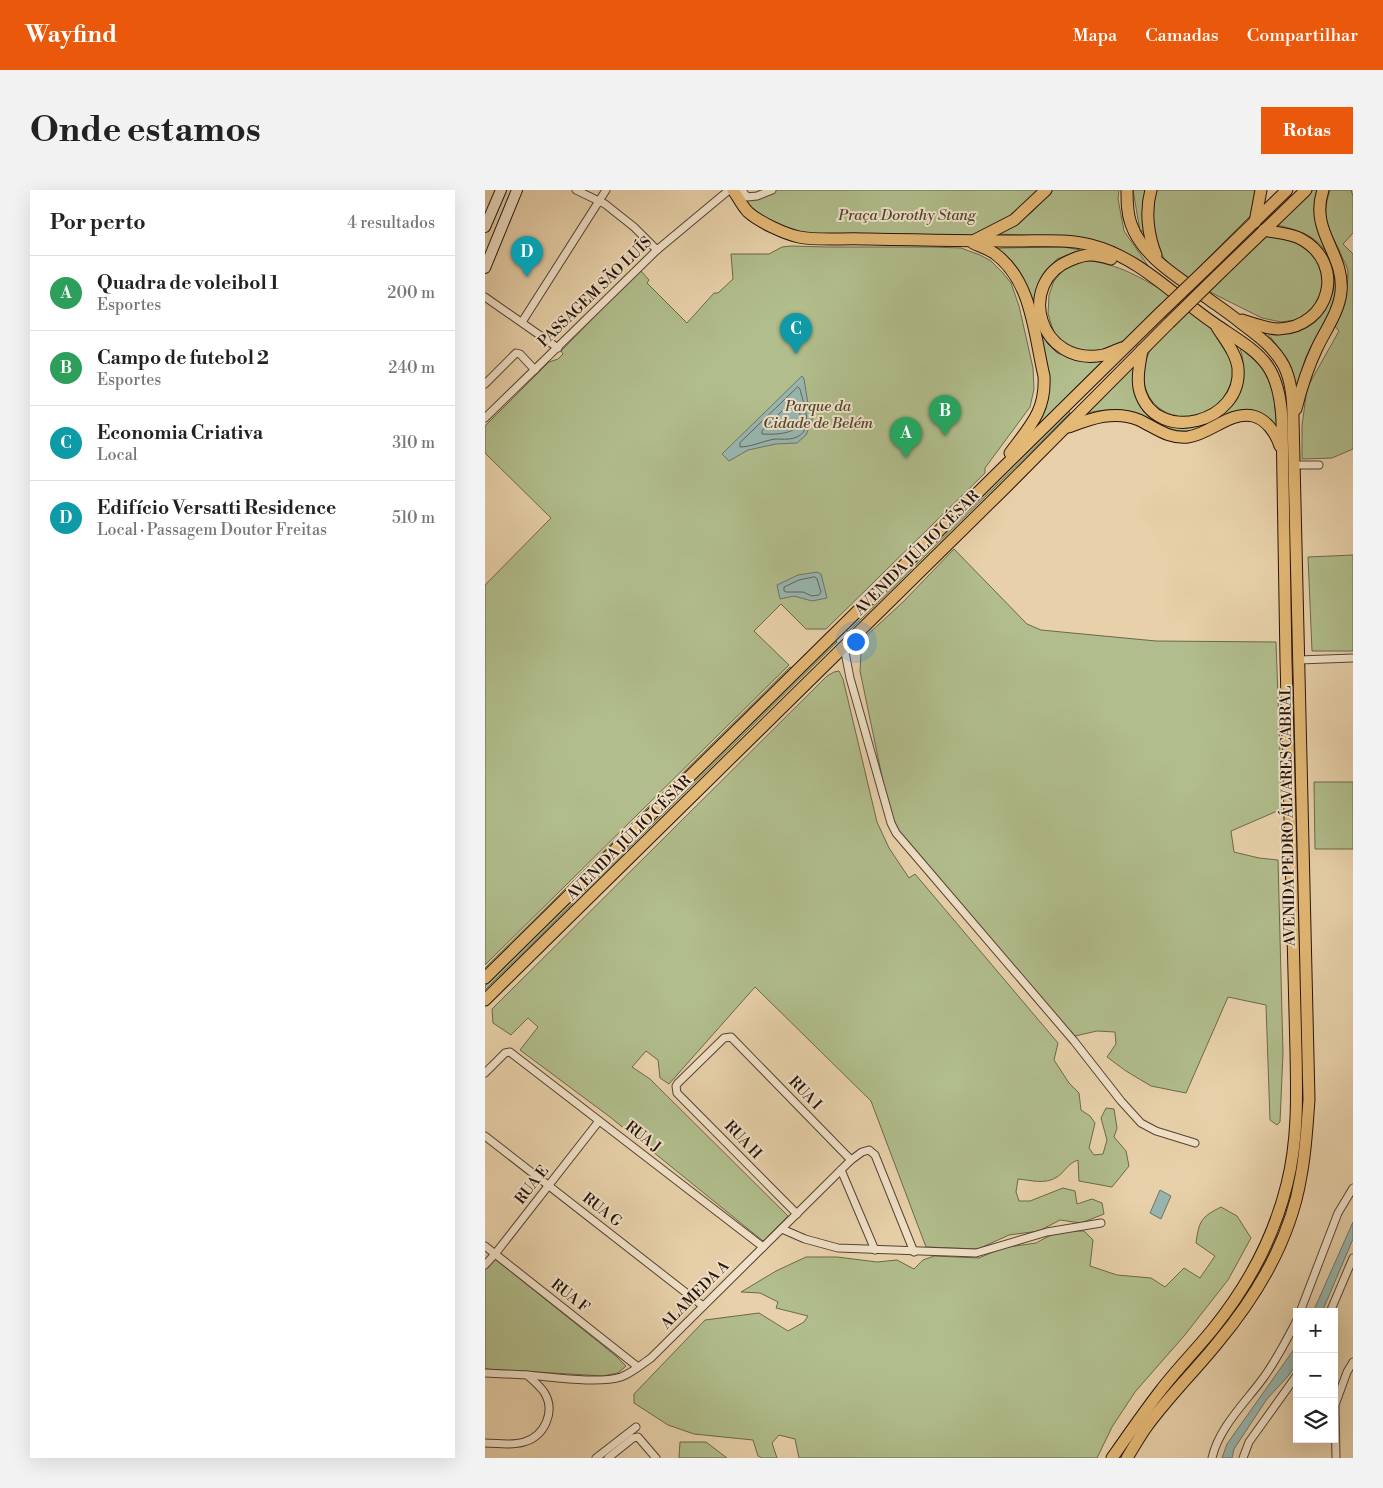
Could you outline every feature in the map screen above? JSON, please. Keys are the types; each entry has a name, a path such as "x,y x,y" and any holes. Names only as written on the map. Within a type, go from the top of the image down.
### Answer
{"main road":[{"path":"485,227 501,190"},
{"path":"485,268 517,190"},
{"path":"733,190 751,214 774,228 799,237 1090,244 1129,261 1161,283"},
{"path":"971,241 1014,220 1046,190"},
{"name":"AVENIDA PEDRO ÁLVARES CABRAL","path":"1127,190 1127,208 1132,225 1141,241 1159,261 1183,282 1260,337 1276,353 1284,366 1291,390 1309,1091 1306,1142 1301,1177 1293,1210 1265,1276 1248,1303 1220,1340 1145,1429 1127,1458"},
{"path":"1151,190 1149,235 1159,261"},
{"path":"1255,222 1261,190"},
{"name":"AVENIDA JÚLIO CÉSAR","path":"485,978 1287,190"},
{"name":"AVENIDA JÚLIO CÉSAR","path":"485,1000 851,640 1169,323 1306,190"},
{"path":"1293,418 1305,378 1316,350 1338,306 1341,293 1338,264 1320,220 1319,206 1323,190"},
{"path":"1233,317 1265,327 1289,328 1310,318 1320,307 1326,296 1328,276 1325,264 1319,254 1301,239 1264,230"},
{"path":"971,241 993,253 1013,271 1020,282 1027,300 1044,389 1043,402 1031,426 982,488"},
{"path":"1126,347 1103,355 1067,352 1049,338 1044,329 1041,316 1043,285 1055,268 1065,262 1090,254 1125,264 1150,279 1161,283"},
{"name":"AVENIDA PEDRO ÁLVARES CABRAL","path":"1112,1458 1162,1389 1214,1328 1253,1270 1273,1228 1287,1183 1297,1110 1281,403 1271,371 1262,358 1249,346 1214,324 1161,283"},
{"path":"1142,350 1139,390 1143,400 1160,417 1174,422 1192,422 1205,419 1215,414 1227,402 1238,378 1236,360 1232,349 1214,324"},
{"path":"1063,430 1085,421 1109,415 1125,416 1138,420 1170,436 1190,436 1216,427 1232,418 1245,416 1259,418 1265,422 1277,438 1283,451"}],"street":[{"path":"576,190 599,201 634,227 657,250"},
{"path":"522,322 606,190"},
{"name":"PASSAGEM SÃO LUÍS","path":"485,418 657,250 729,190"},
{"path":"742,190 747,197 757,196 772,190"},
{"path":"485,296 557,348"},
{"path":"485,384 516,353 520,354 535,370"},
{"path":"1294,465 1319,465"},
{"path":"851,640 852,645 845,652 850,678 891,823 896,833 1074,1040 1121,1101 1141,1123 1195,1144"},
{"path":"1299,660 1353,658"},
{"name":"RUA I","path":"678,1083 724,1038 731,1037 851,1160"},
{"name":"RUA J","path":"485,1072 505,1053 510,1052 763,1248"},
{"name":"RUA H","path":"678,1083 676,1086 677,1093 797,1214"},
{"name":"RUA E","path":"485,1264 495,1254 599,1121"},
{"name":"RUA G","path":"485,1136 703,1306"},
{"path":"851,1160 866,1150 875,1155 914,1252"},
{"name":"ALAMEDA A","path":"485,1372 603,1380 623,1376 651,1358 851,1160"},
{"path":"841,1170 875,1250"},
{"path":"1302,1308 1338,1213 1353,1188"},
{"path":"782,1229 805,1239 837,1248 976,1253 1047,1232 1101,1223"},
{"name":"RUA F","path":"485,1246 638,1367"},
{"path":"1332,1308 1353,1258"},
{"path":"1212,1458 1223,1432 1264,1376 1293,1328"},
{"path":"1336,1458 1335,1405 1353,1362"},
{"path":"485,1443 516,1444 530,1440 542,1430 547,1421 549,1404 543,1391 527,1376"},
{"path":"1243,1458 1249,1442 1293,1381"},
{"path":"596,1458 636,1427"},
{"path":"608,1458 633,1438 638,1437 656,1458"}],"green space":[{"name":"Praça Dorothy Stang","path":"772,190 1044,190 1015,220 962,241 810,238 774,228 740,201"},
{"path":"1053,190 1119,190 1118,199 1124,231 1149,267 1080,238 1000,234 1033,211"},
{"path":"1133,190 1147,190 1145,231 1140,231"},
{"path":"1156,190 1257,190 1251,215 1187,279 1166,261 1157,243 1152,216"},
{"path":"1311,190 1318,190 1315,201 1317,222 1334,261 1338,283 1333,305 1306,357 1299,383 1294,383 1286,361 1265,330 1292,330 1307,325 1324,311 1333,291 1333,269 1330,259 1320,244 1296,230 1277,225"},
{"path":"1330,190 1351,190 1353,196 1353,233 1343,244 1353,254 1353,449 1332,458 1302,459 1302,426 1307,388 1339,331 1333,324 1344,300 1348,280 1347,267 1326,219"},
{"path":"1267,234 1290,238 1317,257 1325,275 1318,305 1295,320 1281,322 1262,318 1208,291"},
{"name":"Parque da Cidade de Belém","path":"782,247 961,248 991,261 1011,283 1019,306 1033,368 1034,389 1030,407 985,468 985,473 826,629 806,629 781,604 754,631 789,665 485,965 485,585 551,518 485,453 485,426 549,362 558,359 563,354 561,351 640,270 649,280 647,283 687,323 714,293 718,293 733,279 731,254 769,254"},
{"path":"1064,247 1080,250 1057,259 1046,270 1038,284 1035,300 1038,318 1047,343 1057,353 1078,359 1104,360 1036,427 1046,396 1028,289 1018,269 998,249"},
{"path":"1084,260 1120,268 1171,295 1125,340 1105,349 1089,351 1069,348 1054,333 1048,314 1049,295 1054,281 1065,268"},
{"path":"1190,309 1212,328 1226,344 1232,361 1233,372 1227,393 1221,401 1213,409 1193,418 1167,413 1158,408 1147,392 1144,382 1146,361 1153,346"},
{"path":"1237,340 1260,363 1273,388 1277,429 1264,415 1255,410 1245,409 1189,431 1175,430 1139,414 1125,411 1104,410 1083,414 1135,362 1134,377 1137,399 1144,411 1162,423 1198,425 1241,389 1243,364"},
{"path":"1068,410 1070,413 848,632 846,629"},
{"path":"954,549 1027,624 1041,630 1156,641 1276,642 1282,809 1231,831 1234,852 1278,860 1283,1053 1280,1122 1277,1125 1270,1120 1266,1005 1228,997 1186,1093 1151,1086 1107,1057 1116,1044 1115,1032 1097,1031 1075,1036 930,873 902,837 889,810 860,671 861,653 866,636 903,602"},
{"path":"1353,555 1353,651 1312,651 1308,557"},
{"path":"835,640 837,642 485,990 485,986"},
{"path":"790,667 792,668 485,972 485,968"},
{"path":"839,671 843,679 877,822 889,848 909,878 915,874 1058,1043 1054,1060 1069,1083 1079,1093 1081,1110 1090,1116 1095,1123 1089,1148 1094,1155 1103,1154 1107,1140 1101,1118 1106,1108 1114,1109 1117,1128 1114,1137 1126,1151 1129,1166 1112,1187 1079,1181 1078,1160 1060,1175 1048,1181 1018,1179 1016,1192 1019,1201 1030,1201 1063,1188 1075,1191 1077,1204 1092,1199 1102,1203 1104,1214 1081,1223 1060,1220 1039,1231 1009,1235 978,1249 926,1247 871,1101 755,987 669,1084 660,1078 658,1060 646,1051 632,1067 650,1079 788,1216 763,1241 610,1117 520,1050 538,1027 528,1018 511,1035 493,1023 492,1009 827,676"},
{"path":"1314,782 1353,782 1353,849 1315,849"},
{"path":"1221,1207 1237,1216 1251,1238 1228,1280 1184,1336 1135,1392 1112,1427 1097,1458 799,1458 795,1439 779,1435 772,1443 777,1458 762,1458 758,1456 753,1440 694,1434 668,1425 634,1403 634,1394 705,1320 759,1313 788,1331 804,1322 808,1316 776,1308 778,1302 760,1293 741,1292 776,1271 806,1257 837,1257 877,1262 897,1260 914,1269 923,1260 934,1256 979,1258 1002,1248 1036,1243 1051,1235 1071,1231 1084,1231 1093,1240 1090,1266 1117,1275 1151,1278 1165,1287 1184,1268 1200,1278 1215,1256 1196,1243 1198,1230 1205,1217"},
{"path":"495,1259 626,1366 618,1373 603,1376 485,1369 485,1269"},
{"path":"680,1442 706,1442 727,1458 679,1458"}],"water":[{"path":"802,376 808,404 812,413 812,421 806,435 797,443 776,444 748,450 729,461 722,454"},
{"path":"817,572 821,574 827,598 812,601 794,596 780,599 777,585 798,575"},
{"path":"1160,1190 1171,1196 1161,1219 1150,1213"},
{"path":"1353,1222 1353,1239 1324,1308 1315,1308"},
{"path":"1293,1351 1293,1369 1267,1399 1234,1449 1232,1458 1222,1458 1227,1444"}],"place":[{"name":"Edifício Versatti Residence","path":"527,277"},
{"name":"Economia Criativa","path":"796,354"},
{"name":"Campo de futebol 2","path":"945,436"},
{"name":"Quadra de voleibol 1","path":"906,458"}]}
